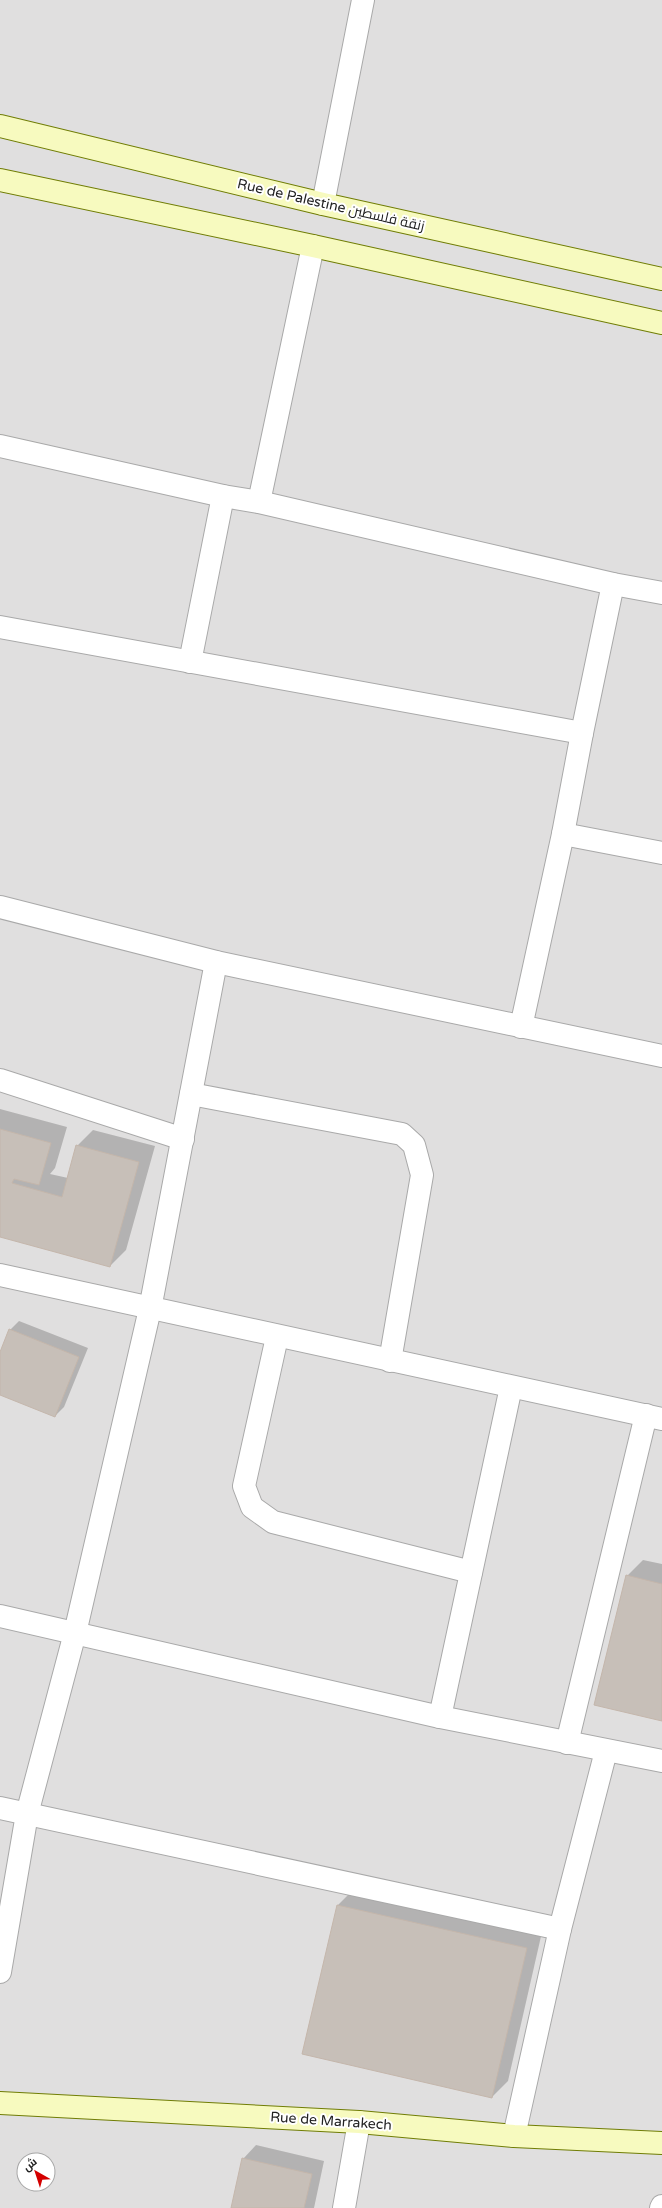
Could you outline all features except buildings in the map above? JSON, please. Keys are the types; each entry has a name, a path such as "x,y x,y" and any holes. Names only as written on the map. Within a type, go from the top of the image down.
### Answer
{"main road":[{"name":"Rue de Palestine زنقة فلسطين","path":"0,126 323,204 662,279"},
{"path":"0,180 313,246 662,324"},
{"name":"Rue de Marrakech","path":"0,2103 359,2122 514,2136 662,2143"}],"street":[{"path":"323,204 363,0"},
{"path":"259,502 313,246"},
{"path":"0,446 223,496 259,502 613,584 662,593"},
{"path":"190,662 223,496"},
{"path":"521,1027 563,834 613,584"},
{"path":"0,627 582,733"},
{"path":"563,834 662,853"},
{"path":"0,907 216,962 662,1056"},
{"path":"0,1972 2,1946 26,1814 75,1633 150,1309 216,962"},
{"path":"0,1080 183,1139"},
{"path":"191,1094 402,1134 414,1145 422,1175 390,1361"},
{"path":"0,1275 277,1337 658,1417 567,1742"},
{"path":"277,1337 244,1486 252,1507 273,1522 471,1572"},
{"path":"440,1717 511,1387"},
{"path":"0,1616 440,1717 662,1761"},
{"path":"514,2136 560,1930 606,1751"},
{"path":"0,1808 560,1930"},
{"path":"344,2208 359,2122"}],"shaded area":[{"path":"0,0 662,0 662,2208 0,2208"}]}
